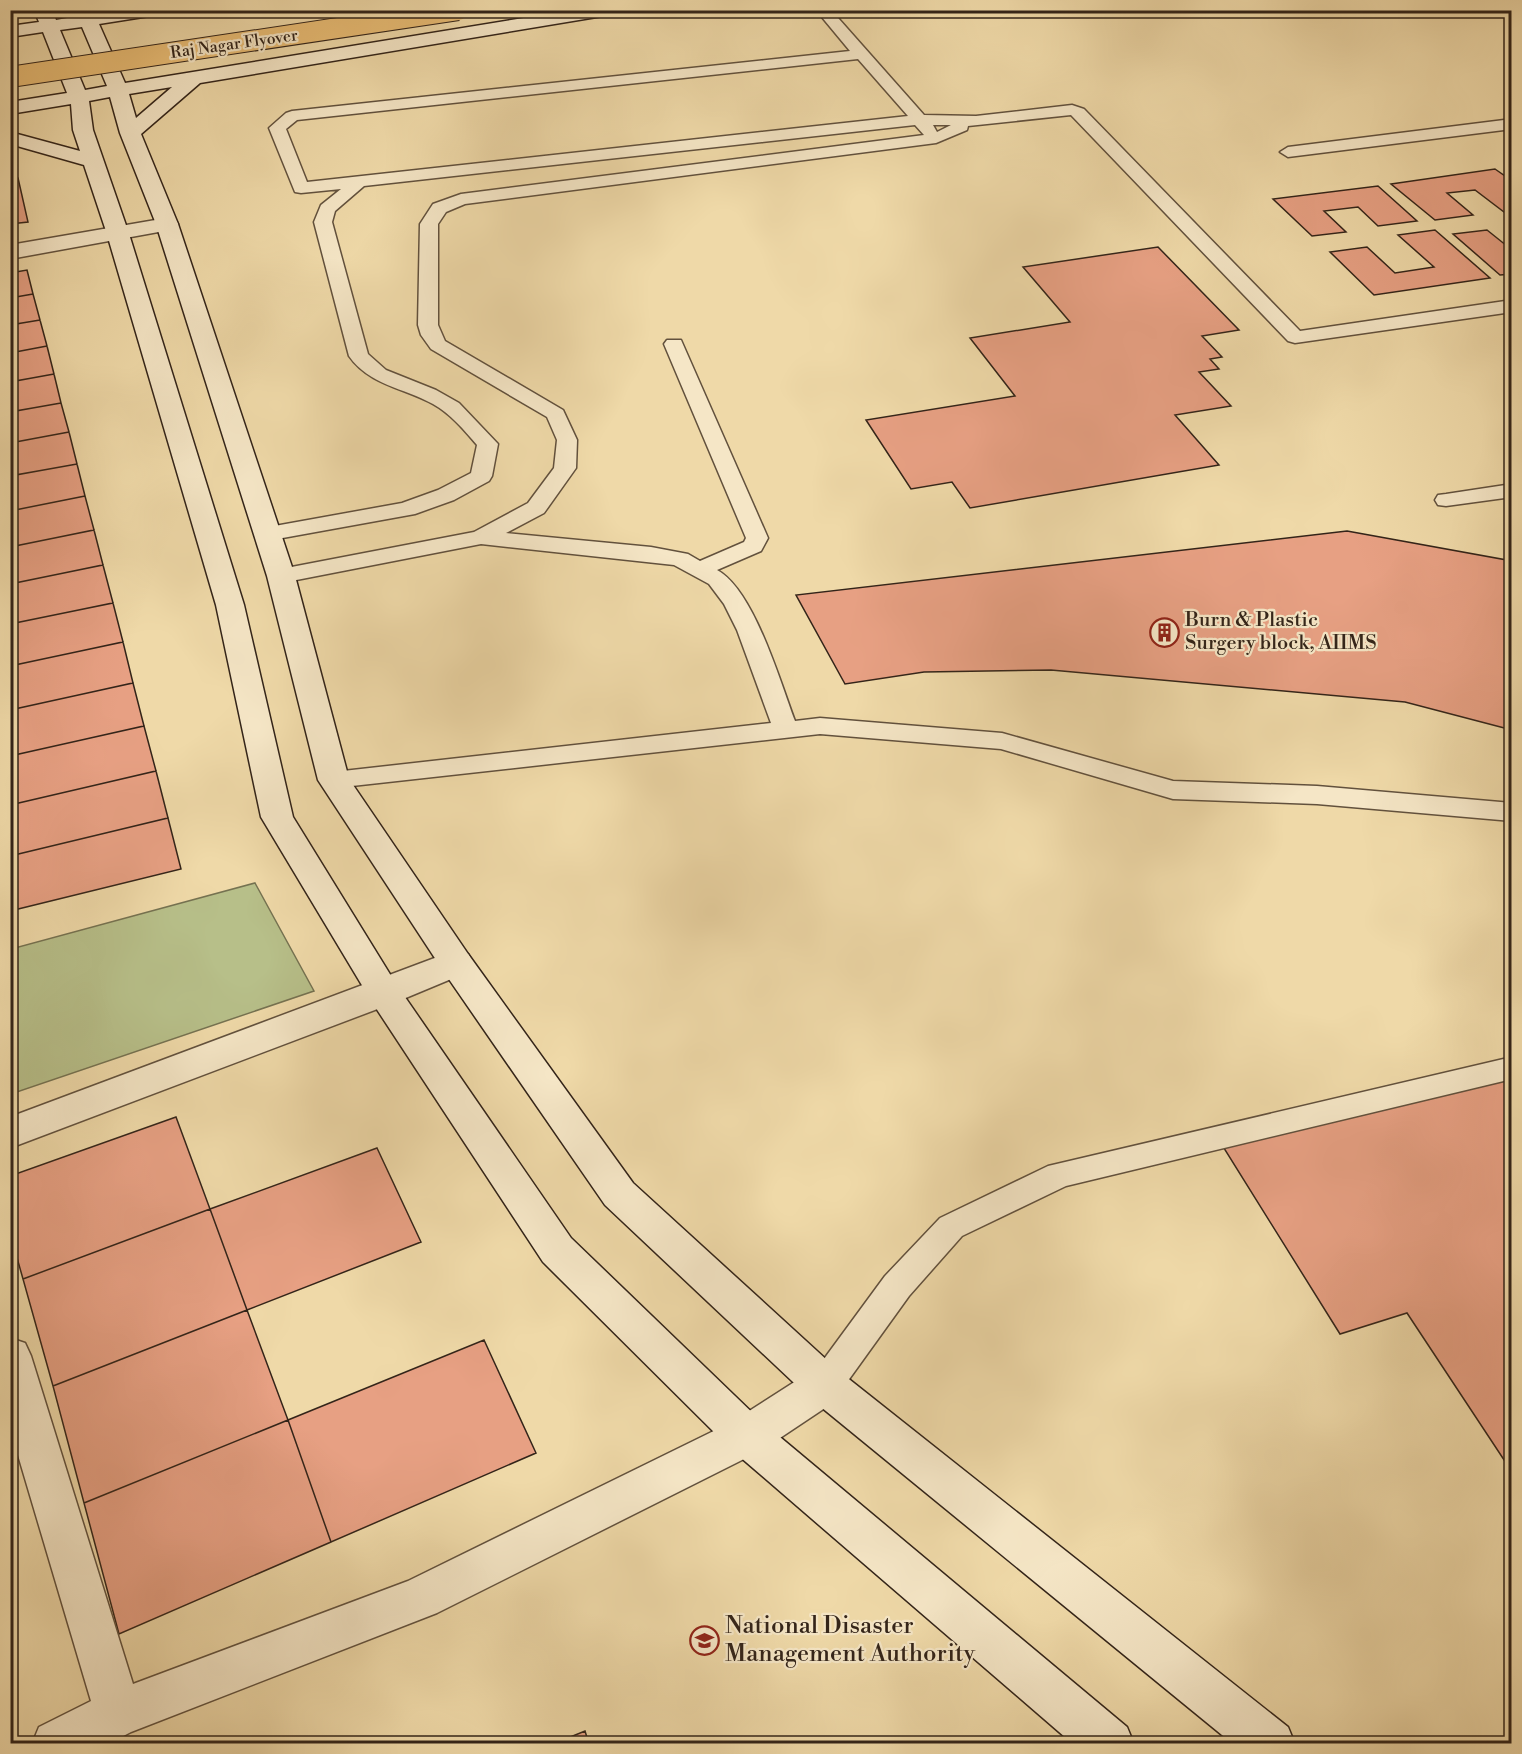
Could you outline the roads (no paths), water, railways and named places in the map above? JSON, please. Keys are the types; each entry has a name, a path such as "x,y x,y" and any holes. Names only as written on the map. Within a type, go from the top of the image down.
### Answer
{"main road":[{"name":"Raj Nagar Flyover","path":"10,61 351,10"},
{"name":"Raj Nagar Flyover","path":"10,77 458,10"}],"street":[{"path":"10,32 46,18 156,10"},
{"path":"388,10 391,15 413,27 472,33"},
{"path":"10,108 609,10"},
{"path":"85,15 118,90 130,134 167,225 281,576 334,780 456,963 619,1194 825,1385 1271,1743"},
{"path":"46,18 81,104 83,130 118,234 230,605 277,817 384,993 557,1250 747,1436 1110,1743"},
{"path":"130,134 193,79"},
{"path":"17,141 93,161"},
{"path":"10,252 167,225"},
{"path":"10,1133 384,993 456,963"},
{"path":"10,1356 117,1713"},
{"path":"56,1743 117,1713 421,1598 747,1436 825,1385"}],"lane":[{"path":"824,10 936,138"},
{"path":"861,54 292,116 277,128 301,188 919,120 976,121 1067,110 1078,112 1295,337 1512,306"},
{"path":"481,537 536,508 565,468 567,440 556,414 438,345 431,335 428,325 429,224 439,208 461,199 936,138 976,121"},
{"path":"1288,152 1512,124"},
{"path":"266,534 407,509 446,495 481,476 488,444 451,407 380,375 366,366 359,356 323,222 327,209 359,182"},
{"path":"674,344 757,538 753,546 700,568"},
{"path":"1446,500 1512,490"},
{"path":"281,576 481,537 680,559 717,579 735,603 748,630 786,730"},
{"path":"334,780 820,726 1002,741 1173,790 1317,795 1512,812"},
{"path":"825,1385 897,1286 951,1227 1059,1175 1512,1068"}],"place":[{"name":"Burn & Plastic Surgery block, AIIMS","path":"1164,632"},
{"name":"National Disaster Management Authority","path":"704,1640"}]}
